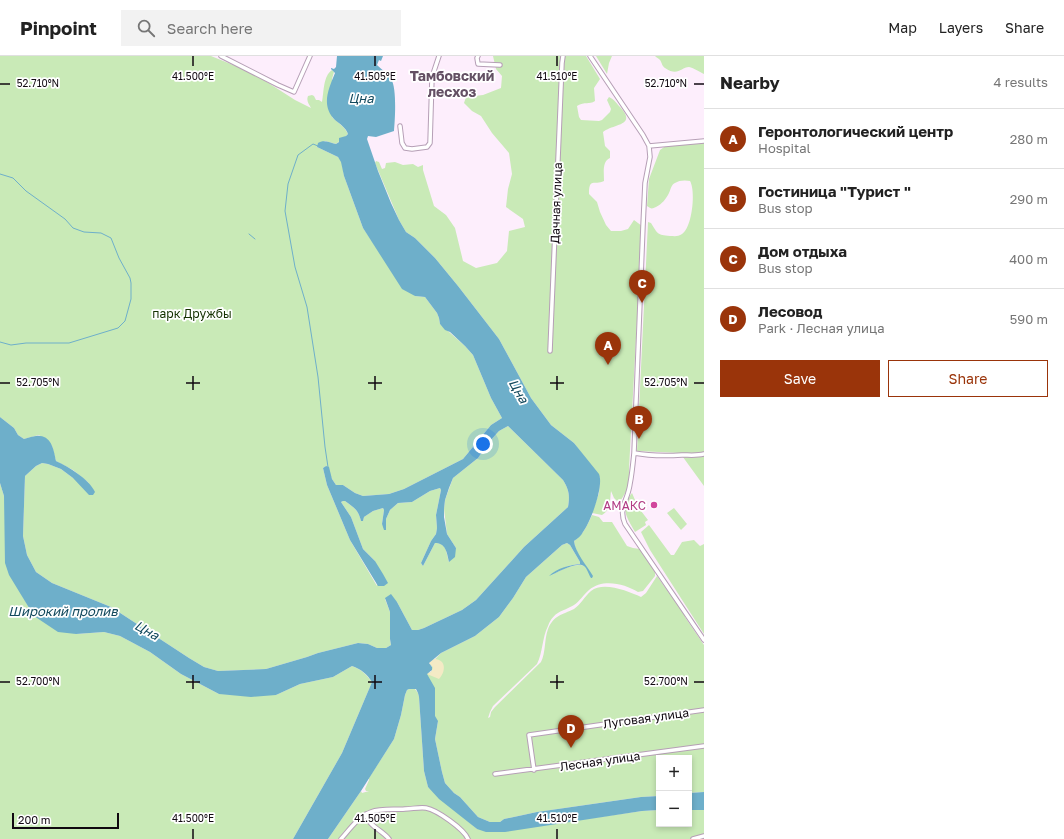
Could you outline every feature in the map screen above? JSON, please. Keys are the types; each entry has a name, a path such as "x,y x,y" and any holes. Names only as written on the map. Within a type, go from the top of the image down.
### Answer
{"street":[{"path":"221,56 228,58 294,92 310,56"},
{"path":"400,126 402,143 405,148 412,149 427,147 430,142 432,77 439,56"},
{"path":"478,56 478,64 500,65"},
{"name":"Дачная улица","path":"550,351 563,56"},
{"path":"590,56 643,134 649,146 650,157 645,183 634,453 630,485 623,506 623,518 625,524 704,640"},
{"path":"649,146 704,141"},
{"path":"634,453 648,456 704,454"},
{"name":"Луговая улица","path":"534,770 529,735 704,710"},
{"name":"Лесная улица","path":"495,774 534,770 704,746"},
{"path":"341,839 350,828 366,814 372,811 415,808 430,809 441,814 461,829 468,839"},
{"path":"366,814 366,818 370,823 389,839"},
{"path":"693,839 704,836"}],"green space":[{"name":"парк Дружбы","path":"0,56 211,56 253,73 295,100 311,108 307,98 308,96 312,95 316,100 322,102 325,80 332,70 334,72 332,79 332,117 347,131 348,134 336,144 325,141 317,147 338,157 342,162 344,176 363,228 382,256 415,296 425,297 437,313 440,324 473,355 491,398 502,418 491,425 463,459 404,489 389,494 363,496 355,493 343,485 336,485 326,466 323,468 327,485 350,540 377,586 375,561 363,549 351,517 341,502 345,501 355,509 361,521 363,521 364,517 373,511 383,508 382,524 386,530 386,519 390,510 398,503 412,502 430,491 440,488 441,490 436,515 436,534 431,541 421,563 423,566 435,543 439,543 444,546 449,562 456,548 447,534 444,509 445,500 453,478 478,458 499,431 508,426 563,480 567,487 569,499 568,507 524,547 476,600 462,610 424,628 412,630 397,602 385,599 390,612 391,645 386,648 377,648 368,644 358,643 318,653 266,669 218,671 204,667 111,607 52,583 36,572 27,555 23,536 25,476 36,466 42,463 61,469 73,478 89,483 73,470 56,461 52,446 39,435 24,439 18,435 14,428 0,417"},
{"path":"493,56 586,56 600,79 594,88 595,101 577,106 579,117 581,120 602,120 611,109 607,100 609,97 621,108 626,118 621,124 603,132 605,146 610,151 610,158 605,164 604,181 591,184 589,189 589,194 597,202 606,225 611,231 628,229 634,220 642,226 629,469 630,485 621,500 617,501 611,491 609,507 602,515 592,513 599,493 600,478 574,443 551,425 531,398 499,339 458,286 435,258 415,238 406,232 399,220 375,163 376,161 379,162 382,169 385,168 386,163 395,162 403,165 413,164 418,167 423,165 423,170 434,206 446,215 455,228 463,261 476,268 497,263 507,251 509,231 525,227 523,219 506,207 508,189 512,174 509,153 492,133 481,116 472,111 464,103 466,97 483,95 501,88 502,76 496,69"},
{"path":"596,56 612,56 607,74"},
{"path":"655,56 704,56 704,74 689,67 676,72 669,71"},
{"path":"704,142 704,486 680,453 637,451 648,222 651,223 660,234 666,236 678,236 682,234 688,225 691,217 693,201 692,186 690,181 685,180 677,182 673,185 662,203 658,206 650,208 647,206 649,179 660,150 667,145 682,145"},
{"path":"0,483 4,496 23,597 34,616 76,634 104,632 120,636 150,652 181,674 219,694 276,695 300,684 333,677 352,666 361,670 370,679 372,682 342,753 293,839 0,839"},
{"path":"632,493 638,507 648,520 645,522 646,525 635,532 627,517 625,508"},
{"path":"674,508 687,524 681,530 667,513"},
{"path":"592,515 599,517 603,522 612,522 627,546 640,549 655,571 655,576 643,591 638,592 627,587 607,583 595,586 574,605 559,612 553,617 546,631 537,664 493,706 488,718 495,707 541,662 544,654 548,629 550,624 556,618 574,609 591,591 596,588 616,588 641,597 646,593 657,576 704,645 704,792 692,793 692,755 656,755 656,796 537,812 504,819 500,822 490,822 478,817 445,783 435,739 438,721 437,722 419,676 431,672 432,666 430,665 432,660 441,653 475,636 499,617 526,577 562,545 567,543 570,545 580,564 565,567 552,575 563,569 581,565 584,566 576,550 574,541 583,533"},
{"path":"649,525 671,555 674,555 682,542 694,540 700,546 704,544 704,634 650,550 641,532"},
{"path":"411,688 415,689 419,697 424,771 428,787 477,829 578,820 656,810 656,827 692,827 692,810 704,810 704,839 343,839 363,817 361,813 338,839 328,839 361,791 362,793 369,791 366,791 365,789 369,778 394,739 407,690"}],"sand":[{"path":"435,659 441,661 444,666 443,673 439,679 427,674 431,672 433,668 429,663"}],"water":[{"name":"Цна","path":"337,56 383,56 377,65 388,75 393,83 395,104 394,131 376,137 368,136 367,139 378,171 399,220 406,232 415,238 435,258 458,286 499,339 531,398 551,425 574,443 599,474 600,479 600,487 590,520 581,535 574,541 579,554 593,576 592,578 585,567 581,565 566,568 549,576 563,567 580,564 570,545 567,543 562,545 526,577 499,617 475,636 441,653 429,663 432,670 427,674 435,688 435,716 438,721 435,739 445,783 478,817 490,822 500,822 504,819 537,812 641,797 656,796 656,810 505,832 486,832 477,829 439,799 428,787 424,771 419,697 416,689 409,689 405,695 394,739 328,839 293,839 342,753 372,682 366,674 352,666 333,677 300,684 276,695 251,697 219,694 181,674 150,652 120,636 104,632 76,634 58,632 34,616 9,575 5,563 4,496 0,483 0,417 14,428 18,435 24,439 38,436 47,439 52,445 56,461 83,478 95,492 93,495 89,495 73,478 61,469 48,464 42,463 36,466 25,476 23,536 27,555 36,572 52,583 111,607 204,667 218,671 266,669 318,653 358,643 368,644 377,648 386,648 391,645 390,612 385,598 391,594 412,630 424,628 462,610 476,600 524,547 568,507 569,499 567,487 563,480 508,426 499,431 478,458 453,478 445,500 444,509 447,534 456,548 455,557 449,562 447,552 444,547 439,543 435,543 423,566 421,563 431,541 436,534 436,515 441,490 440,488 430,491 412,502 398,503 390,510 386,519 386,530 384,530 382,524 383,508 373,511 364,517 363,521 361,521 355,509 345,501 341,502 351,517 363,549 375,561 388,583 384,586 378,586 350,540 327,485 323,468 326,466 329,467 332,479 336,485 343,485 355,493 363,496 389,494 404,489 463,459 491,425 502,418 491,398 473,355 440,324 437,313 425,297 415,296 402,289 363,228 338,157 317,147 318,143 322,141 336,144 339,142 339,138 348,134 331,115 328,109 328,92 335,73 331,68 334,69 336,67"},
{"path":"704,792 704,810 692,810 692,793"}],"waterway":[{"path":"318,146 313,144 298,155 288,184 285,211 295,267 307,307 318,377 328,467"},
{"path":"0,174 13,178 26,191 65,219 73,228 84,232 101,233 111,238 131,283 131,299 125,321 118,328 69,343 26,343 11,345 0,342"},
{"path":"249,234 255,239"}],"place":[{"name":"Дом отдыха","path":"642,303"},
{"name":"Геронтологический центр","path":"608,365"},
{"name":"Гостиница \"Турист \"","path":"639,439"},
{"name":"АМАКС","path":"654,505"},
{"name":"Лесовод","path":"571,748"}],"district":[{"name":"Тамбовский лесхоз","path":"452,84"}],"water label":[{"name":"Широкий пролив","path":"63,611"}]}
